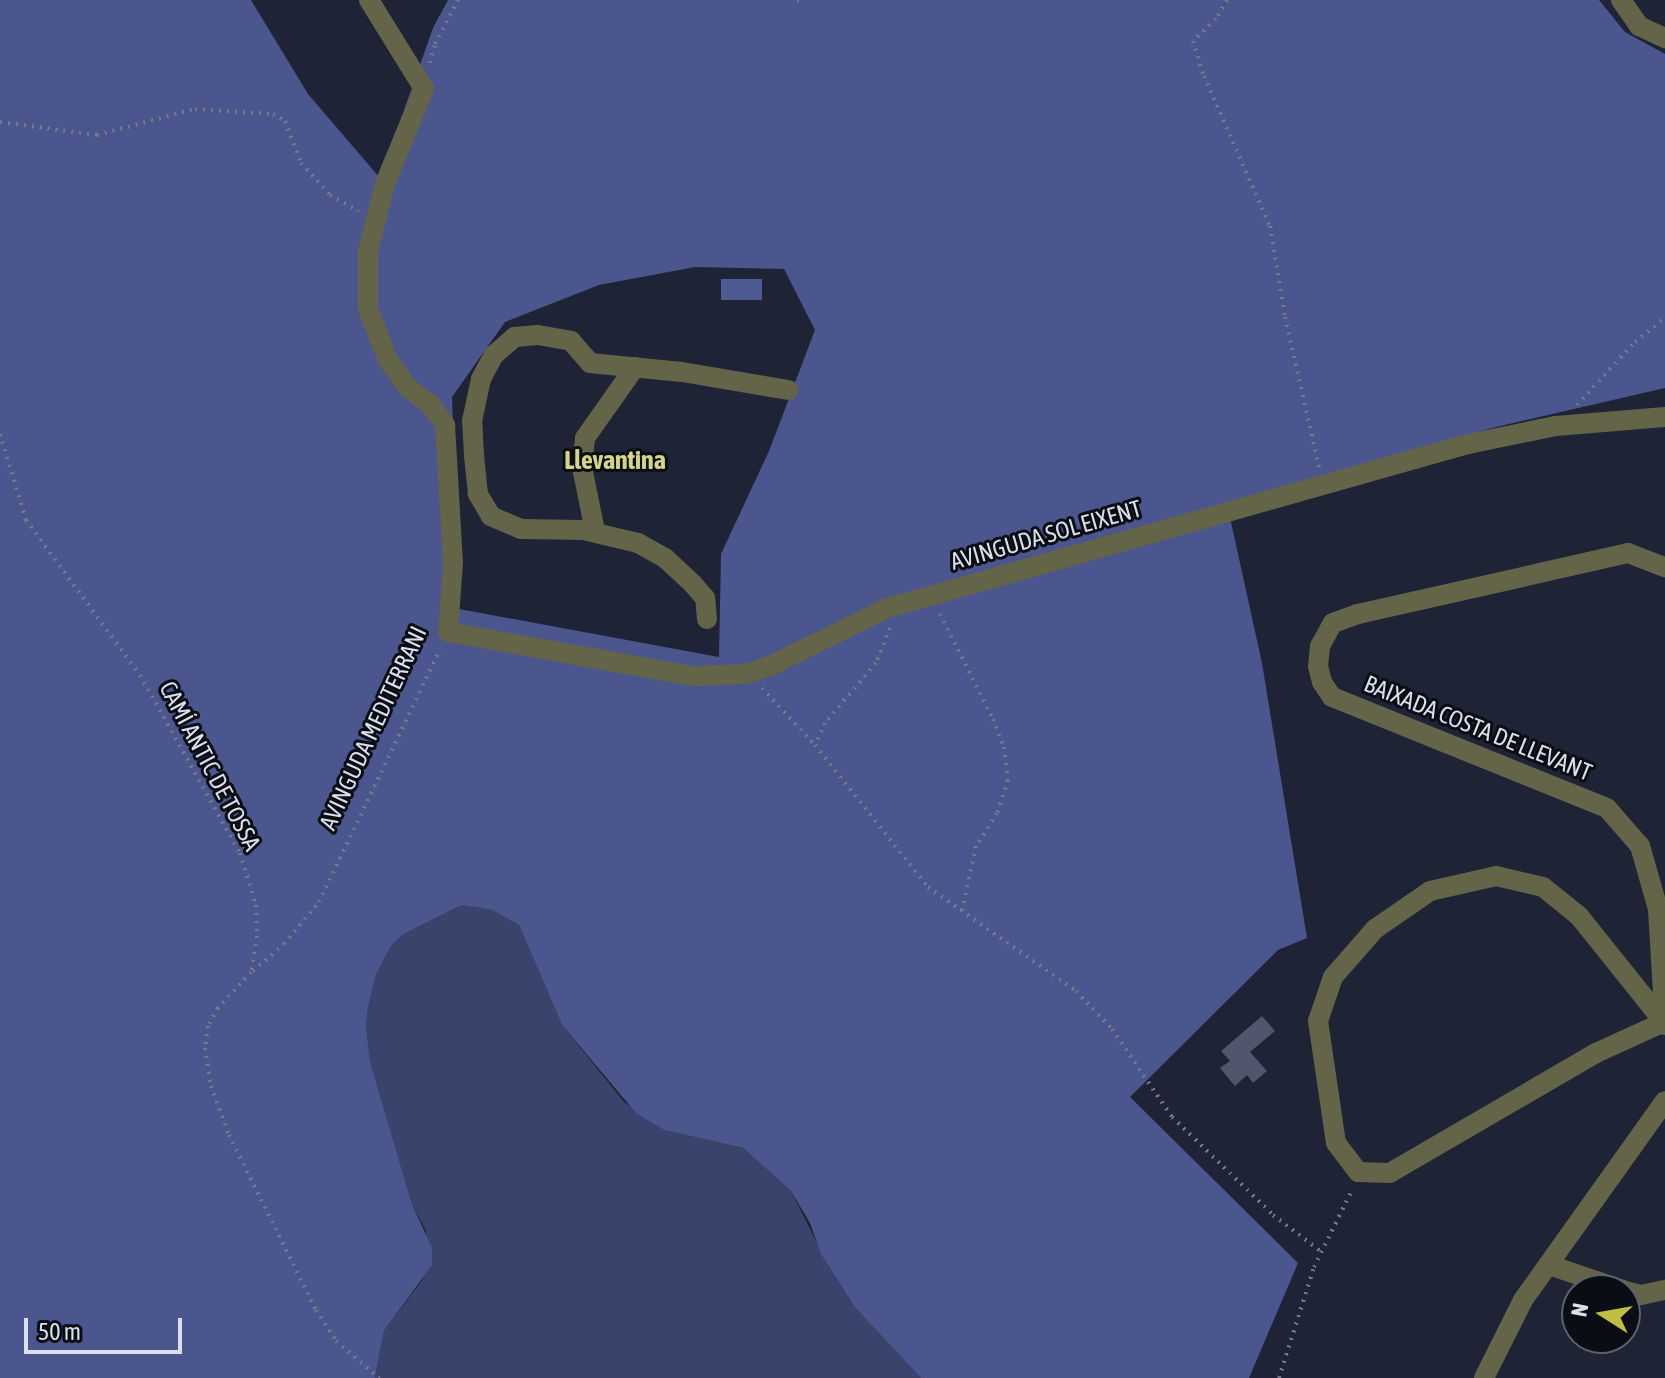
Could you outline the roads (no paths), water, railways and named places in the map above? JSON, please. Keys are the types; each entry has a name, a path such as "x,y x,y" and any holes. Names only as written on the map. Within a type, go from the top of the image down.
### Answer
{"street":[{"path":"369,0 424,89 385,183 368,251 368,309 388,360 408,388 430,404 445,425 472,421"},
{"path":"1621,0 1639,26 1665,38"},
{"path":"707,619 705,598 665,558 638,543 595,531 521,529 491,516 478,494 472,421 481,379 494,355 515,337 538,335 571,341 590,363 788,390"},
{"path":"595,531 582,467 585,438 635,367"},
{"name":"AVINGUDA SOL EIXENT","path":"448,632 693,676 752,671 887,608 1468,444 1556,426 1665,417"},
{"name":"AVINGUDA MEDITERRANI","path":"445,425 453,562 448,632"},
{"name":"BAIXADA COSTA DE LLEVANT","path":"1665,567 1628,553 1358,614 1333,623 1320,646 1318,666 1322,682 1332,697 1607,808 1640,846 1658,909 1665,1025"},
{"path":"1496,876 1543,887 1579,916 1665,1025 1596,1053 1390,1173 1358,1172 1336,1143 1318,1021 1333,977 1375,929 1430,891 1496,876"},
{"path":"1484,1378 1515,1313 1665,1101"},
{"path":"1549,1265 1576,1274"},
{"path":"1641,1295 1665,1290"}],"district":[{"name":"Llevantina","path":"615,461"}]}
